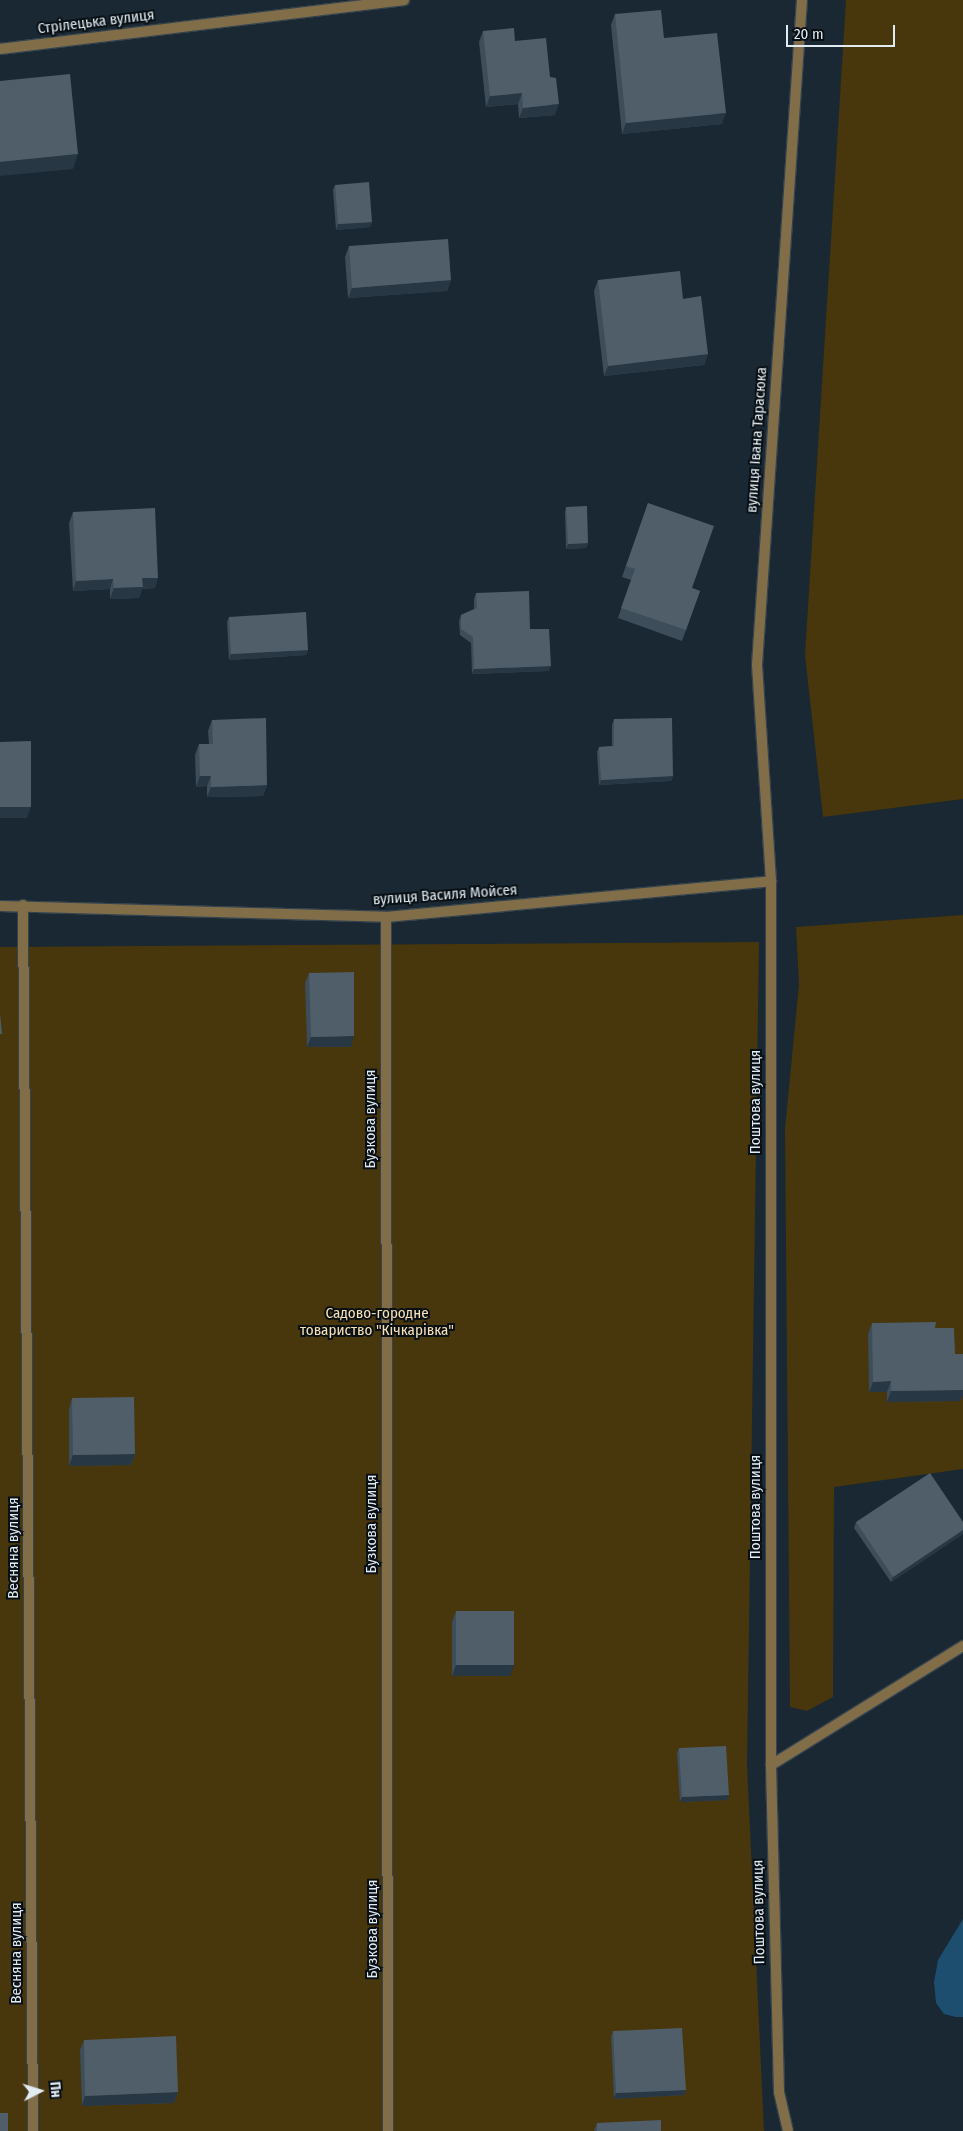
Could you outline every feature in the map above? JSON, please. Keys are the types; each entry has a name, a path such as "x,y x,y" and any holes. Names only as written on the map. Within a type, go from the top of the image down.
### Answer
{"street":[{"name":"Стрілецька вулиця","path":"0,49 404,0"},
{"name":"вулиця Івана Тарасюка","path":"771,881 757,665 802,0"},
{"name":"вулиця Василя Мойсея","path":"0,906 23,905 386,917 771,881"},
{"name":"Поштова вулиця","path":"771,881 771,1765 779,2092 788,2131"},
{"name":"Весняна вулиця","path":"23,905 33,2131"},
{"name":"Бузкова вулиця","path":"386,917 388,2131"},
{"path":"771,1765 963,1646"}],"green space":[{"path":"846,0 963,0 963,799 823,817 805,655"},
{"path":"963,915 963,1469 834,1487 833,1697 807,1711 790,1707 785,1129 799,984 796,927"},
{"name":"Садово-городне товариство \"Кічкарівка\"","path":"759,942 747,1764 764,2131 0,2131 0,947"}],"water":[{"path":"963,1919 963,2017 956,2017 944,2014 936,2003 934,1982 938,1960"}],"building":[{"path":"661,10 664,38 717,33 726,113 626,123 615,14"},
{"path":"514,28 515,41 546,38 550,77 556,78 559,104 523,108 522,93 490,96 483,31"},
{"path":"70,74 78,154 0,162 0,81"},
{"path":"369,182 372,222 338,224 335,185"},
{"path":"448,239 451,280 352,288 349,246"},
{"path":"680,271 683,299 701,296 708,354 608,366 598,280"},
{"path":"648,503 714,526 692,588 700,591 686,630 621,608 635,569 626,566"},
{"path":"587,506 588,543 568,544 566,507"},
{"path":"155,508 158,578 142,578 143,587 114,588 113,579 76,581 73,512"},
{"path":"529,591 530,629 549,629 551,666 474,669 473,637 461,629 461,615 477,608 476,593"},
{"path":"306,612 308,650 231,654 229,617"},
{"path":"266,718 267,785 211,787 211,776 200,776 199,744 213,744 212,720"},
{"path":"672,718 673,776 601,780 599,747 614,746 614,719"},
{"path":"31,741 31,807 0,807 0,742"},
{"path":"354,972 354,1036 311,1037 309,973"},
{"path":"0,1013 2,1034 0,1034"},
{"path":"936,1322 935,1328 954,1328 955,1354 963,1354 963,1390 891,1391 891,1381 873,1382 872,1323"},
{"path":"134,1397 135,1454 73,1455 72,1398"},
{"path":"930,1473 963,1522 963,1530 893,1577 856,1522"},
{"path":"456,1611 514,1611 514,1665 456,1665"},
{"path":"726,1746 729,1795 682,1797 679,1748"},
{"path":"682,2028 686,2090 616,2093 613,2031"},
{"path":"176,2036 178,2092 85,2096 84,2040"},
{"path":"0,2113 8,2113 8,2131 0,2131"},
{"path":"661,2120 661,2131 597,2131 597,2123"}]}
